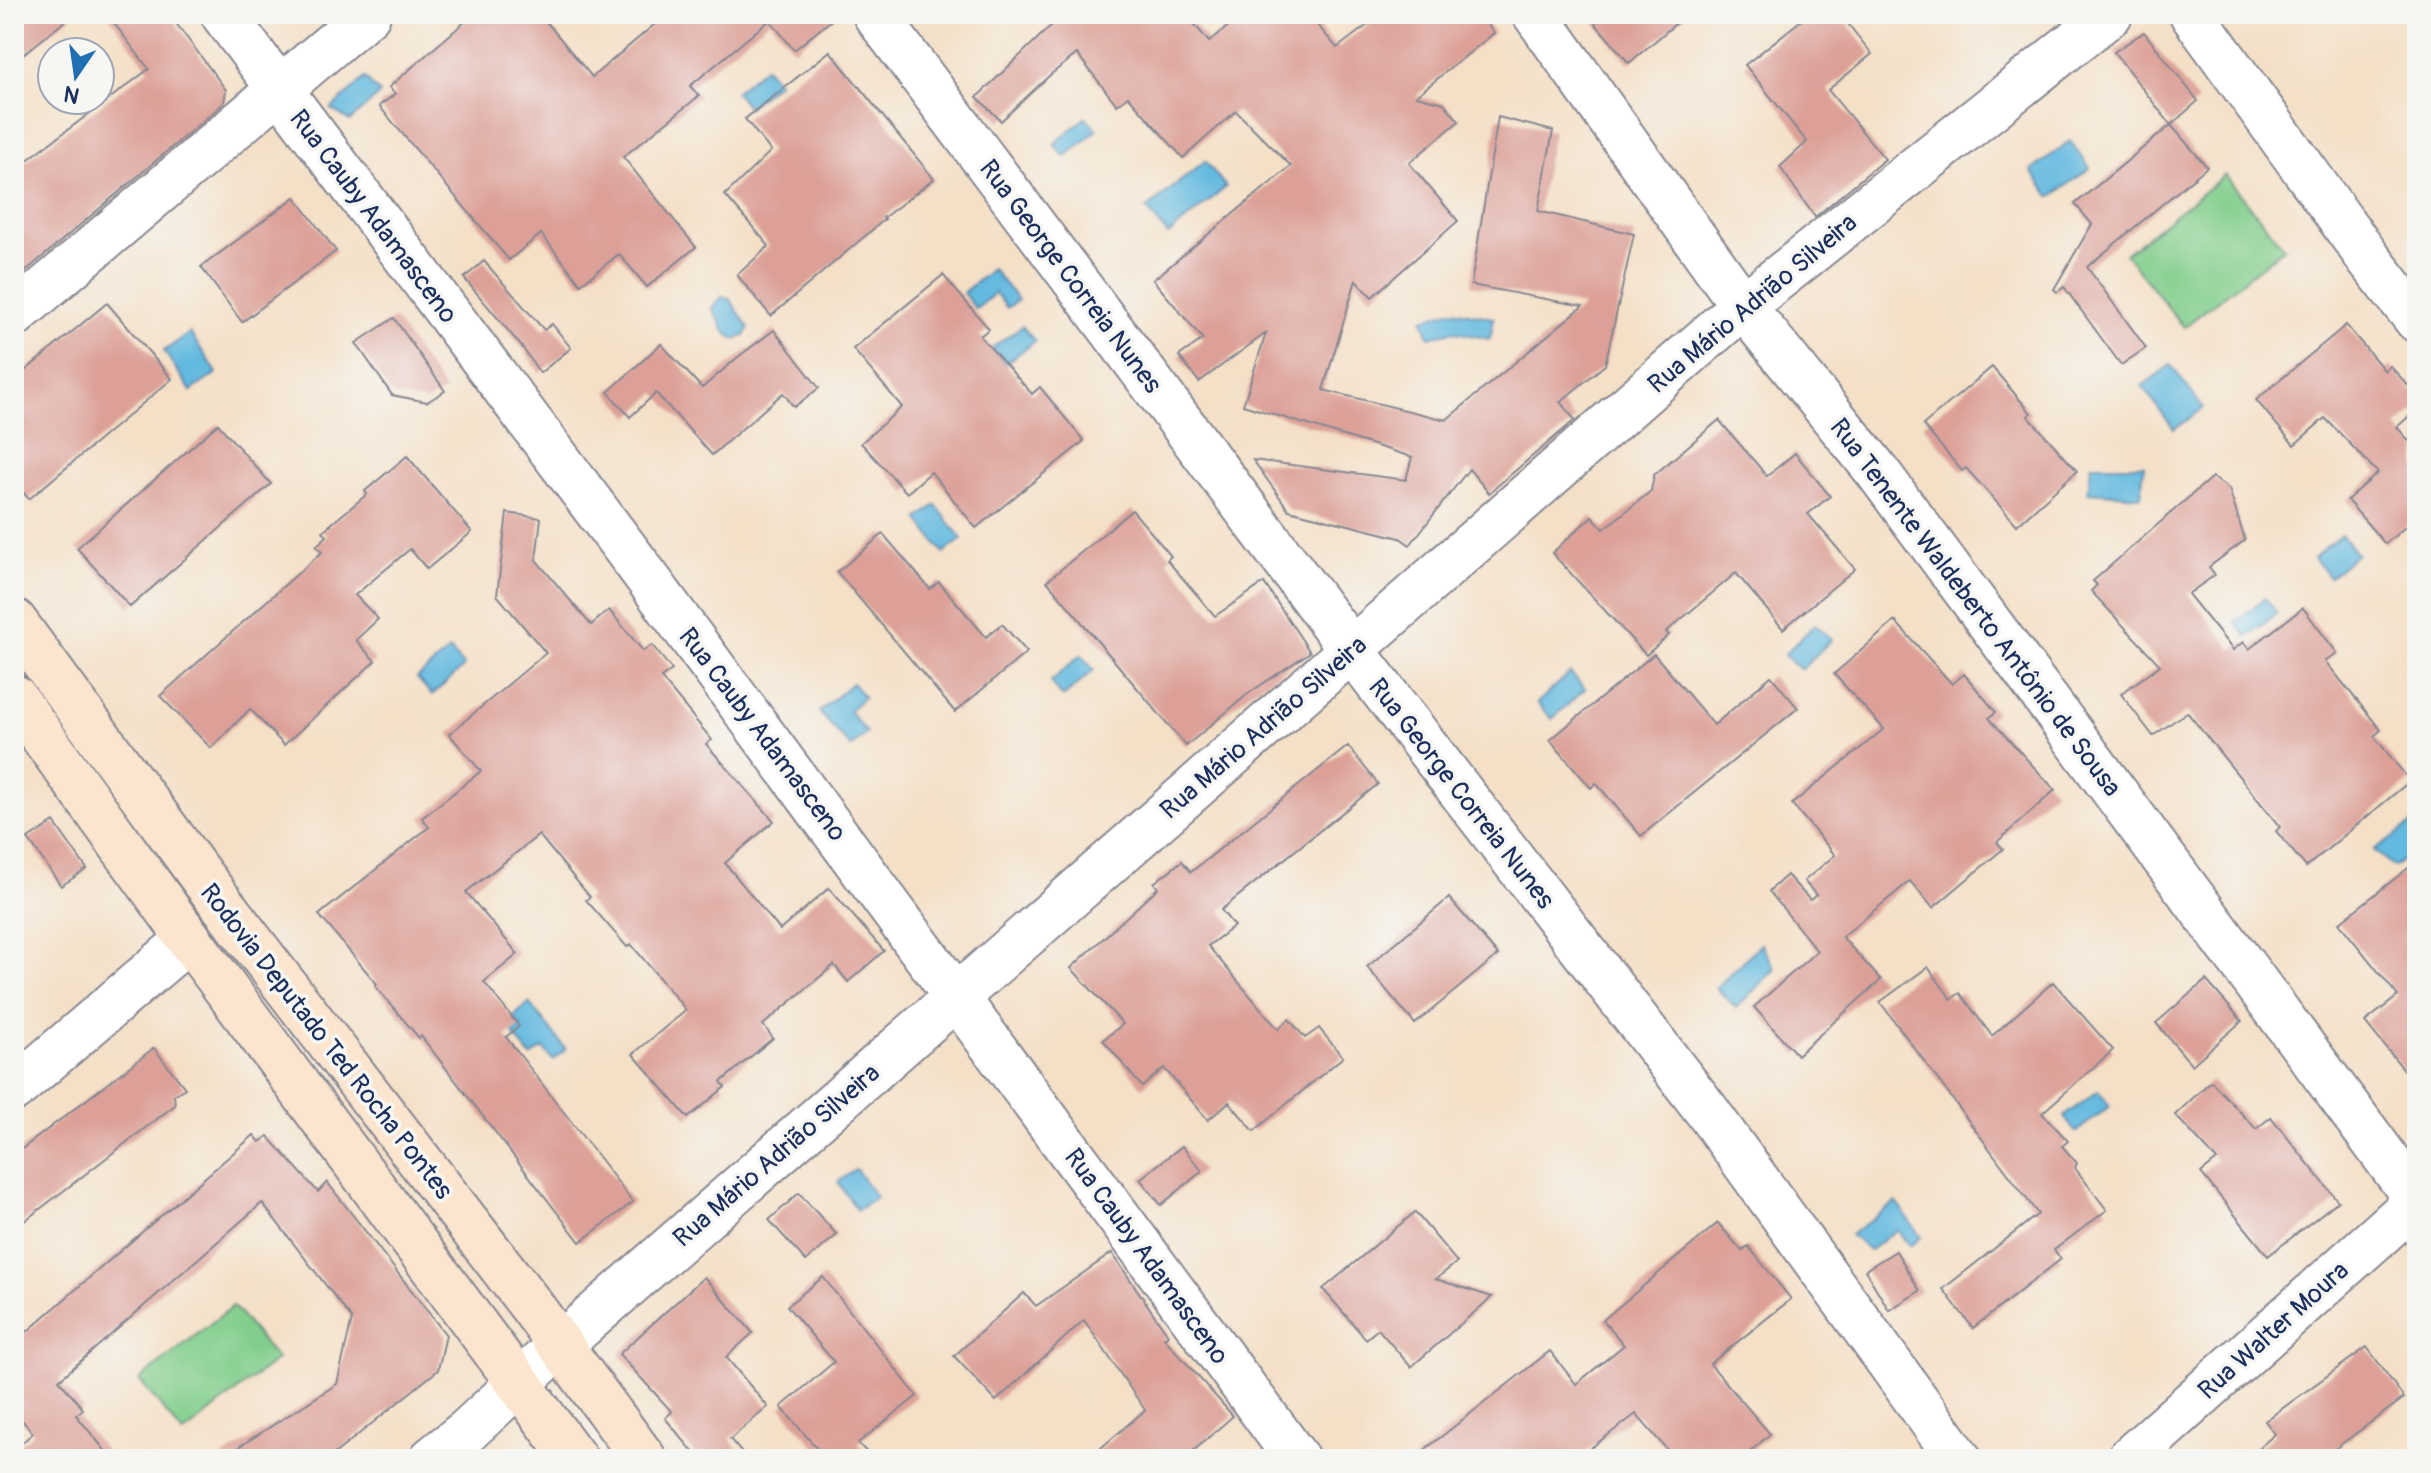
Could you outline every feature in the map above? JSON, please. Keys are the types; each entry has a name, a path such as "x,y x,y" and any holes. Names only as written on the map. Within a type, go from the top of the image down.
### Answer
{"main road":[{"name":"Rodovia Deputado Ted Rocha Pontes","path":"14,621 203,879 644,1459"},
{"name":"Rodovia Deputado Ted Rocha Pontes","path":"14,697 189,939 575,1459"}],"street":[{"name":"Rua Cauby Adamasceno","path":"223,14 628,552 1297,1459"},
{"path":"14,315 368,14"},
{"name":"Rua George Correia Nunes","path":"875,14 1351,649 1707,1111 1959,1459"},
{"name":"Rua Tenente Waldeberto Antônio de Sousa","path":"1535,14 1743,306 1877,471 2417,1201"},
{"name":"Rua Mário Adrião Silveira","path":"432,1459 1743,306 2110,14"},
{"path":"2192,14 2369,259 2417,320"},
{"path":"14,1089 189,939"},
{"name":"Rua Walter Moura","path":"2129,1459 2417,1201"}],"green space":[{"path":"2225,175 2284,248 2184,327 2125,254"},
{"path":"233,1306 277,1359 183,1434 139,1380"}],"water":[{"path":"765,67 778,82 748,107 735,92"},
{"path":"365,78 380,94 350,121 331,109"},
{"path":"1086,117 1097,130 1065,157 1054,144"},
{"path":"2070,141 2090,168 2051,197 2031,171"},
{"path":"1205,161 1226,187 1168,235 1147,209"},
{"path":"992,269 1018,300 1007,308 995,293 976,309 963,293"},
{"path":"723,296 730,299 749,328 745,336 735,339 726,333 712,308"},
{"path":"1453,310 1494,318 1490,339 1452,331 1429,337 1423,319"},
{"path":"1022,326 1035,341 1005,364 992,348"},
{"path":"190,333 217,373 191,391 164,351"},
{"path":"2171,365 2203,408 2174,429 2142,386"},
{"path":"2091,465 2144,465 2141,496 2088,492"},
{"path":"936,505 962,539 944,553 918,519"},
{"path":"2341,535 2357,554 2329,577 2313,558"},
{"path":"2265,598 2277,613 2247,637 2235,622"},
{"path":"1815,624 1832,639 1801,670 1784,655"},
{"path":"450,650 464,667 432,695 417,678"},
{"path":"1081,655 1094,670 1063,697 1050,682"},
{"path":"1570,673 1585,689 1552,719 1537,703"},
{"path":"852,683 864,697 849,711 867,733 851,747 819,712"},
{"path":"2414,822 2417,826 2417,850 2394,867 2374,850"},
{"path":"1761,944 1775,969 1736,1008 1716,988"},
{"path":"529,1003 566,1049 553,1060 543,1048 531,1057 513,1034 521,1027 513,1017"},
{"path":"2098,1091 2110,1106 2076,1132 2064,1116"},
{"path":"856,1169 876,1197 857,1210 838,1182"},
{"path":"1896,1202 1921,1237 1910,1246 1897,1230 1870,1250 1850,1235"}],"building":[{"path":"14,14 74,14 46,36 36,36 36,44 14,62"},
{"path":"107,14 169,14 226,90 224,103 14,281 14,170 86,116 116,116 116,94 149,69"},
{"path":"474,14 540,14 592,77 667,14 839,14 794,50 770,20 690,86 699,96 623,157 696,247 647,287 619,254 581,284 541,234 509,260 379,106 395,94 389,87"},
{"path":"1063,14 1186,14 1209,42 1243,14 1308,14 1337,48 1382,14 1479,14 1494,33 1416,96 1444,103 1459,121 1409,163 1458,221 1372,297 1356,280 1323,390 1446,420 1583,306 1471,285 1498,117 1553,131 1538,211 1634,234 1605,365 1560,402 1575,420 1489,493 1469,469 1410,545 1400,538 1289,510 1253,460 1406,480 1412,457 1243,405 1266,333 1199,382 1179,356 1203,339 1153,280 1291,166 1236,111 1183,158 1128,96 1117,105 1077,54 1001,121 977,97"},
{"path":"1587,14 1687,14 1629,63"},
{"path":"1809,14 1840,14 1872,54 1828,90 1885,159 1815,217 1780,167 1807,142 1745,65"},
{"path":"2144,32 2198,101 2171,125 2114,52"},
{"path":"830,51 934,179 883,218 771,316 737,275 769,246 725,195 771,151 745,119"},
{"path":"2171,125 2207,167 2087,267 2146,348 2121,365 2064,287 2057,292 2054,289 2092,224 2075,204"},
{"path":"295,197 336,251 242,322 201,267"},
{"path":"484,261 544,330 552,324 571,348 540,373 464,278"},
{"path":"943,275 989,329 980,336 1032,394 1040,387 1084,441 976,528 931,472 907,493 861,443 902,407 853,349"},
{"path":"107,303 172,379 29,499 14,482 14,380"},
{"path":"394,318 445,391 427,402 392,395 356,343"},
{"path":"2346,325 2385,371 2390,366 2417,395 2417,409 2397,427 2417,450 2417,517 2385,544 2347,500 2378,473 2325,418 2294,445 2256,400"},
{"path":"774,330 819,388 794,407 783,393 712,455 656,393 630,417 608,392 661,344 702,388"},
{"path":"1992,367 2031,413 2028,416 2077,471 2017,525 1966,468 1962,471 1923,425"},
{"path":"1719,420 1767,476 1795,453 1830,496 1808,514 1855,569 1783,629 1736,573 1666,632 1669,635 1646,655 1552,553 1592,516 1604,529 1651,491 1654,475"},
{"path":"218,424 271,484 130,607 77,548"},
{"path":"407,456 472,532 427,569 410,549 355,595 378,619 356,640 375,661 284,745 250,709 211,748 160,696 322,552 316,546 327,536 323,531"},
{"path":"2212,477 2229,489 2245,540 2209,567 2215,575 2188,594 2233,650 2243,642 2249,649 2303,608 2337,653 2325,661 2381,730 2374,736 2410,781 2306,867 2276,831 2280,827 2187,712 2153,736 2121,694 2160,665 2091,591 2097,585 2093,581"},
{"path":"1132,510 1171,556 1167,560 1215,616 1264,583 1310,652 1249,693 1186,746 1047,581"},
{"path":"507,513 541,518 536,560 591,625 609,610 643,651 652,645 672,670 661,678 712,740 706,744 774,821 725,863 780,930 829,888 884,951 848,982 834,965 763,1025 773,1038 721,1082 725,1087 688,1118 633,1054 686,1010 631,944 627,947 586,900 590,897 539,835 466,892 518,954 484,982 519,1026 506,1037 633,1202 580,1242 421,1036 419,1038 375,986 377,984 319,915 429,827 422,818 481,771 449,734 546,653 497,595"},
{"path":"883,534 930,589 939,582 986,637 1002,624 1027,652 955,712 837,572"},
{"path":"1895,621 1952,684 1964,674 1996,712 1989,718 2055,790 1997,842 2003,849 1933,908 1910,881 1842,937 1881,980 1797,1055 1754,1007 1817,951 1769,891 1787,875 1810,900 1816,895 1804,881 1835,855 1792,804 1884,729 1834,674"},
{"path":"1654,654 1714,725 1771,676 1798,708 1641,836 1596,783 1591,788 1550,740"},
{"path":"1348,746 1378,784 1221,910 1234,926 1208,946 1278,1029 1289,1019 1305,1038 1319,1028 1343,1057 1254,1131 1229,1102 1208,1120 1164,1068 1142,1087 1103,1040 1123,1024 1071,968 1158,888 1154,883 1182,861 1191,872"},
{"path":"54,822 87,869 61,886 28,839"},
{"path":"2417,861 2417,1086 2365,1022 2398,996 2339,923"},
{"path":"1449,898 1498,955 1415,1024 1367,967"},
{"path":"1928,967 1951,999 1960,993 1992,1036 2053,982 2113,1050 2042,1113 2068,1141 2062,1146 2077,1163 2075,1168 2107,1210 2054,1250 2061,1259 1973,1328 1943,1289 2038,1214 1880,1002"},
{"path":"2206,980 2242,1021 2192,1065 2156,1023"},
{"path":"154,1048 185,1088 174,1095 175,1105 14,1229 14,1155"},
{"path":"2211,1081 2256,1129 2271,1117 2338,1201 2268,1256 2201,1173 2217,1160 2175,1115"},
{"path":"254,1135 260,1142 268,1136 318,1192 327,1182 446,1335 438,1370 328,1459 220,1459 337,1384 352,1319 262,1203 59,1380 83,1409 76,1415 112,1459 14,1459 14,1450 33,1433 14,1411 14,1343"},
{"path":"1182,1146 1202,1171 1161,1205 1140,1179"},
{"path":"799,1193 837,1235 806,1261 769,1220"},
{"path":"1415,1212 1457,1262 1436,1279 1492,1297 1411,1367 1378,1329 1366,1339 1323,1289"},
{"path":"1718,1223 1742,1251 1748,1246 1791,1299 1710,1364 1770,1434 1742,1459 1675,1459 1636,1414 1576,1459 1413,1459 1550,1351 1576,1384 1624,1345 1603,1320"},
{"path":"1896,1251 1920,1291 1889,1310 1865,1270"},
{"path":"1112,1253 1168,1335 1164,1338 1233,1416 1184,1459 1088,1459 1145,1410 1084,1320 996,1401 954,1356 1024,1293 1036,1306"},
{"path":"704,1277 753,1333 726,1357 768,1407 730,1439 747,1459 699,1459 665,1418 672,1412 619,1354"},
{"path":"823,1277 917,1396 858,1443 873,1459 826,1459 781,1407 834,1362 787,1306"},
{"path":"2367,1347 2404,1398 2321,1459 2246,1459 2275,1434 2265,1421"}]}
